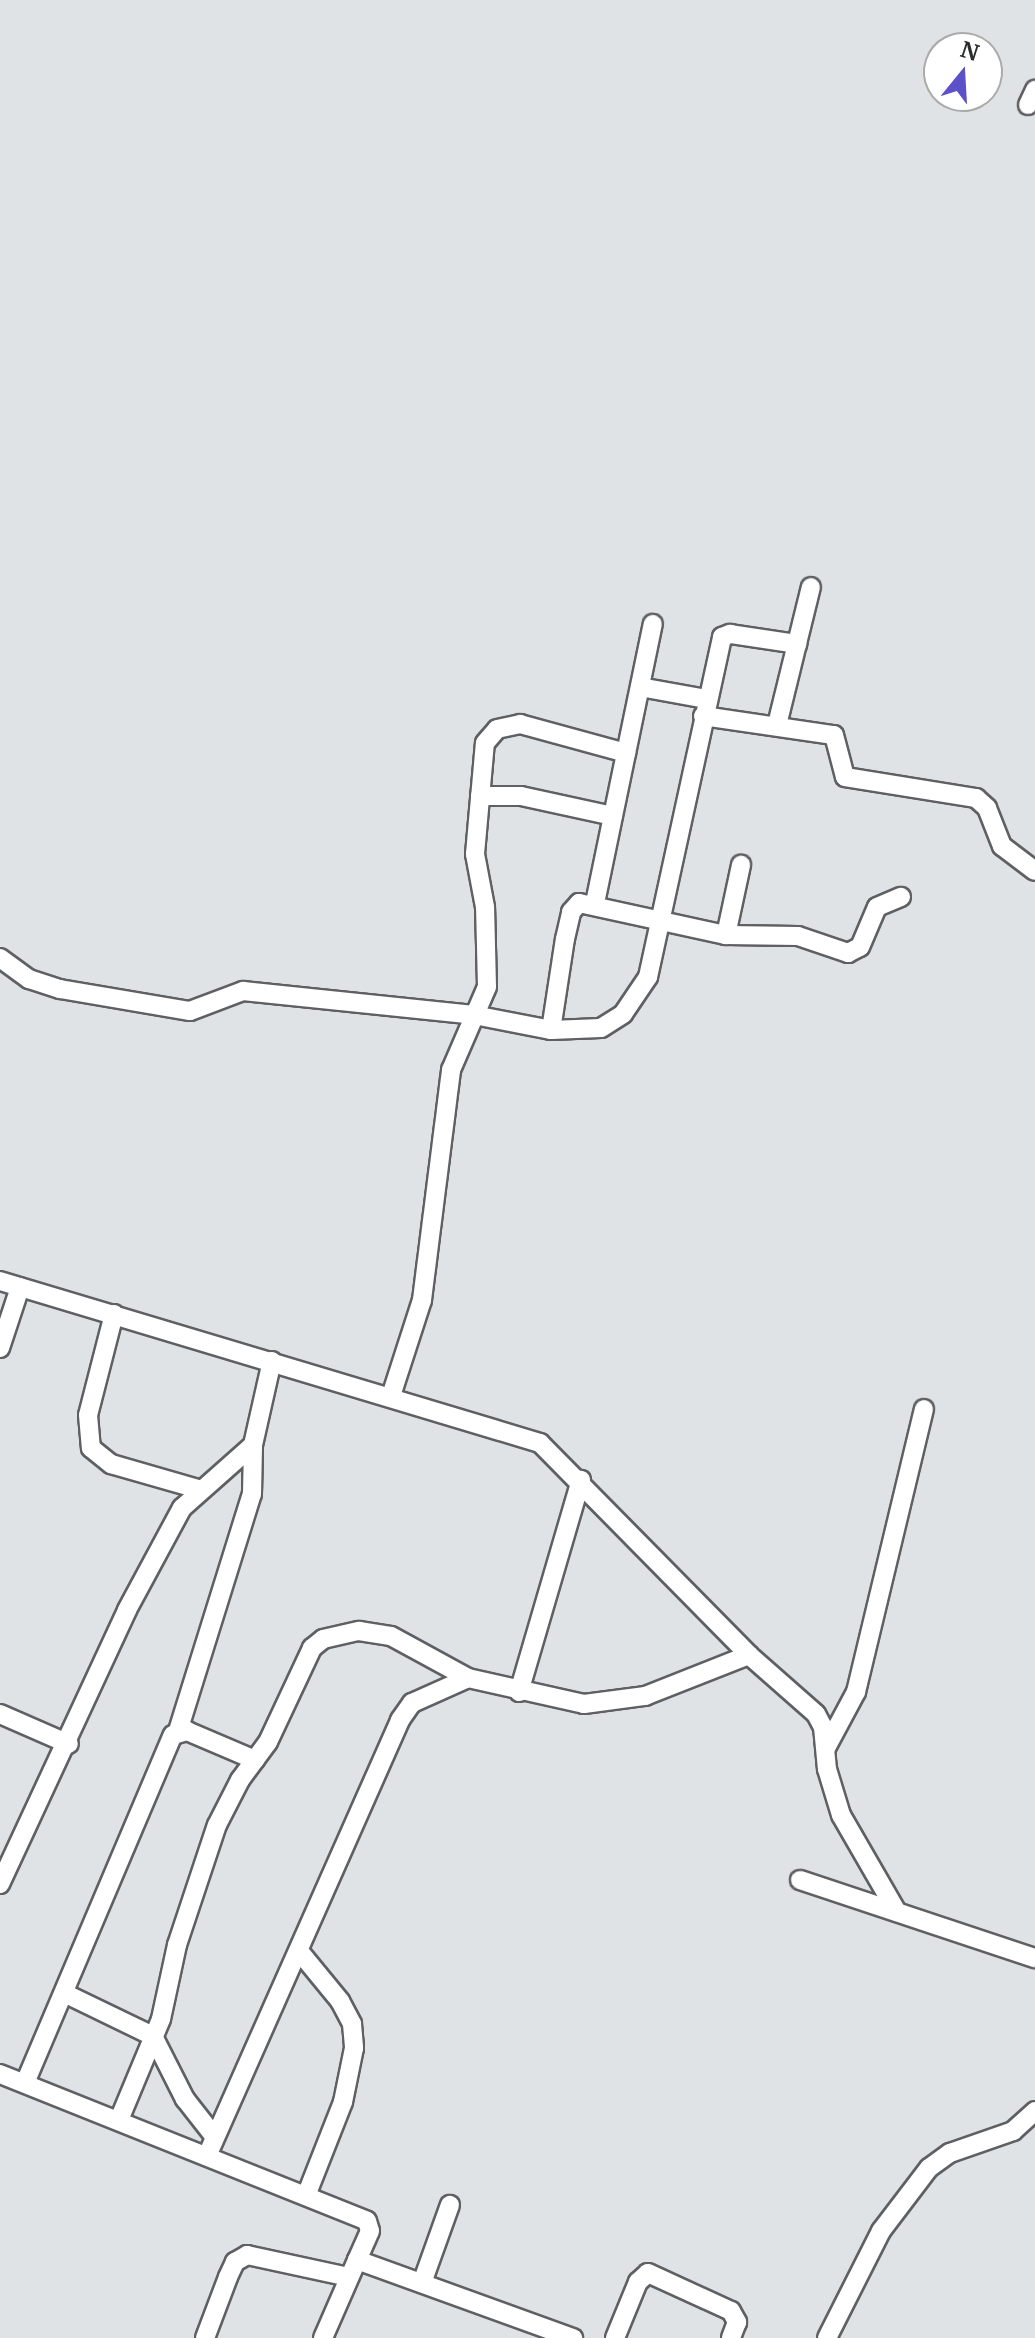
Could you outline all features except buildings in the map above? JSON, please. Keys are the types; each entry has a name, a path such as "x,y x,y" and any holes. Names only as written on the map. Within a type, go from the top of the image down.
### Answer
{"street":[{"path":"777,725 811,587"},
{"path":"595,903 653,624"},
{"path":"0,958 29,979 60,989 181,1010 203,1009 243,991 474,1015 551,1030 601,1028 623,1014 648,977 657,919 724,635 797,644"},
{"path":"640,687 705,707 838,737 839,769 852,780 981,800 1002,846 1035,871"},
{"path":"391,1396 425,1288 451,1070 487,987 485,907 475,854 485,743 507,724 531,725 626,753"},
{"path":"480,796 521,796 613,816"},
{"path":"726,935 741,865"},
{"path":"551,1030 571,912 579,903 595,903 726,935 789,935 854,952 865,940 877,907 901,897"},
{"path":"0,1281 523,1435 558,1456 749,1655 816,1714 841,1815 897,1912"},
{"path":"0,1348 20,1287"},
{"path":"114,1314 88,1415 91,1448 111,1464 198,1489"},
{"path":"25,2083 178,1731 252,1494 253,1445 272,1361"},
{"path":"826,1748 856,1692 924,1409"},
{"path":"0,1884 69,1744 127,1610 182,1508 198,1489 253,1445"},
{"path":"519,1692 581,1480"},
{"path":"119,2120 153,2036 208,1850 255,1760 268,1742 312,1648 338,1632 391,1636 468,1678 519,1692 584,1704 615,1703 749,1655"},
{"path":"207,2156 400,1720 412,1703 468,1678"},
{"path":"0,1714 69,1744"},
{"path":"178,1731 255,1760"},
{"path":"800,1880 1035,1958"},
{"path":"299,1951 340,2001 352,2024 354,2048 343,2102 306,2196"},
{"path":"64,1993 153,2036 185,2099 214,2136"},
{"path":"0,2074 367,2221 370,2231 323,2338"},
{"path":"827,2338 881,2231 929,2168 950,2153 1013,2131 1035,2111"},
{"path":"422,2283 450,2205"},
{"path":"205,2338 235,2262 247,2255 353,2269 422,2283 573,2338"},
{"path":"615,2338 638,2282 648,2273 731,2311 737,2322 731,2338"}]}
